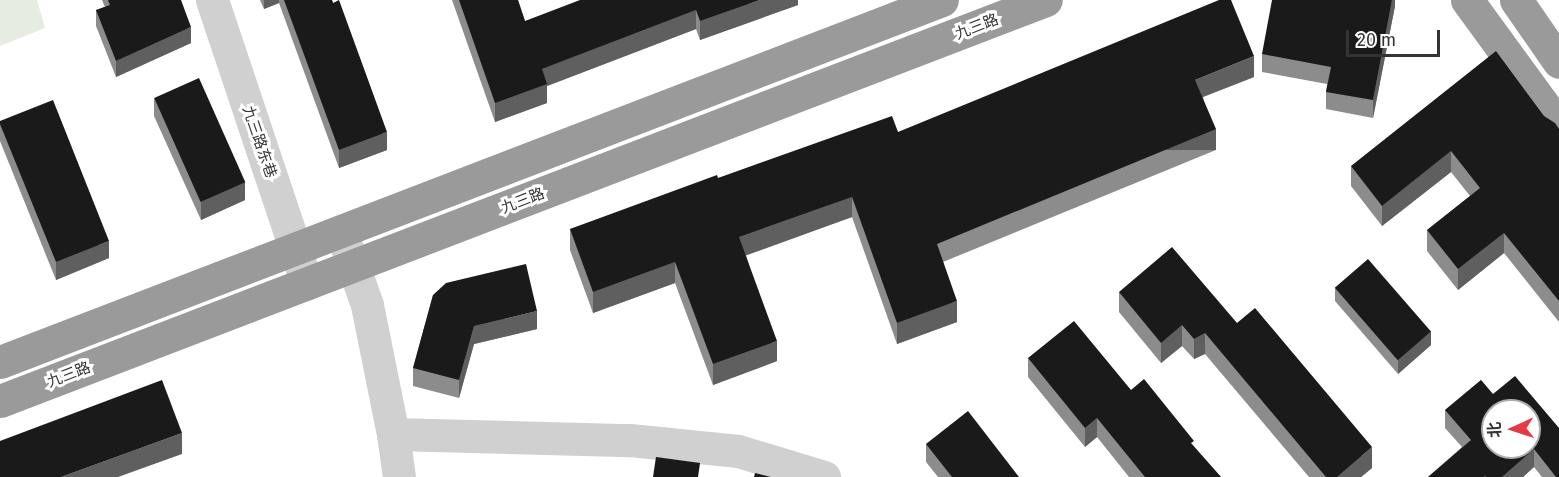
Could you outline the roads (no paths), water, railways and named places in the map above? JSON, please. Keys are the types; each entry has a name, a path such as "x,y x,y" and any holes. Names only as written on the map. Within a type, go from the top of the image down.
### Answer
{"highway":[{"path":"0,362 942,0"},
{"name":"九三路","path":"0,401 1046,0"},
{"path":"1467,0 1559,126"},
{"path":"1516,0 1559,62"}],"street":[{"name":"九三路东巷","path":"212,0 307,284"},
{"path":"341,231 367,305 393,434 399,477"},
{"path":"393,434 630,440 738,451 824,477"}]}
